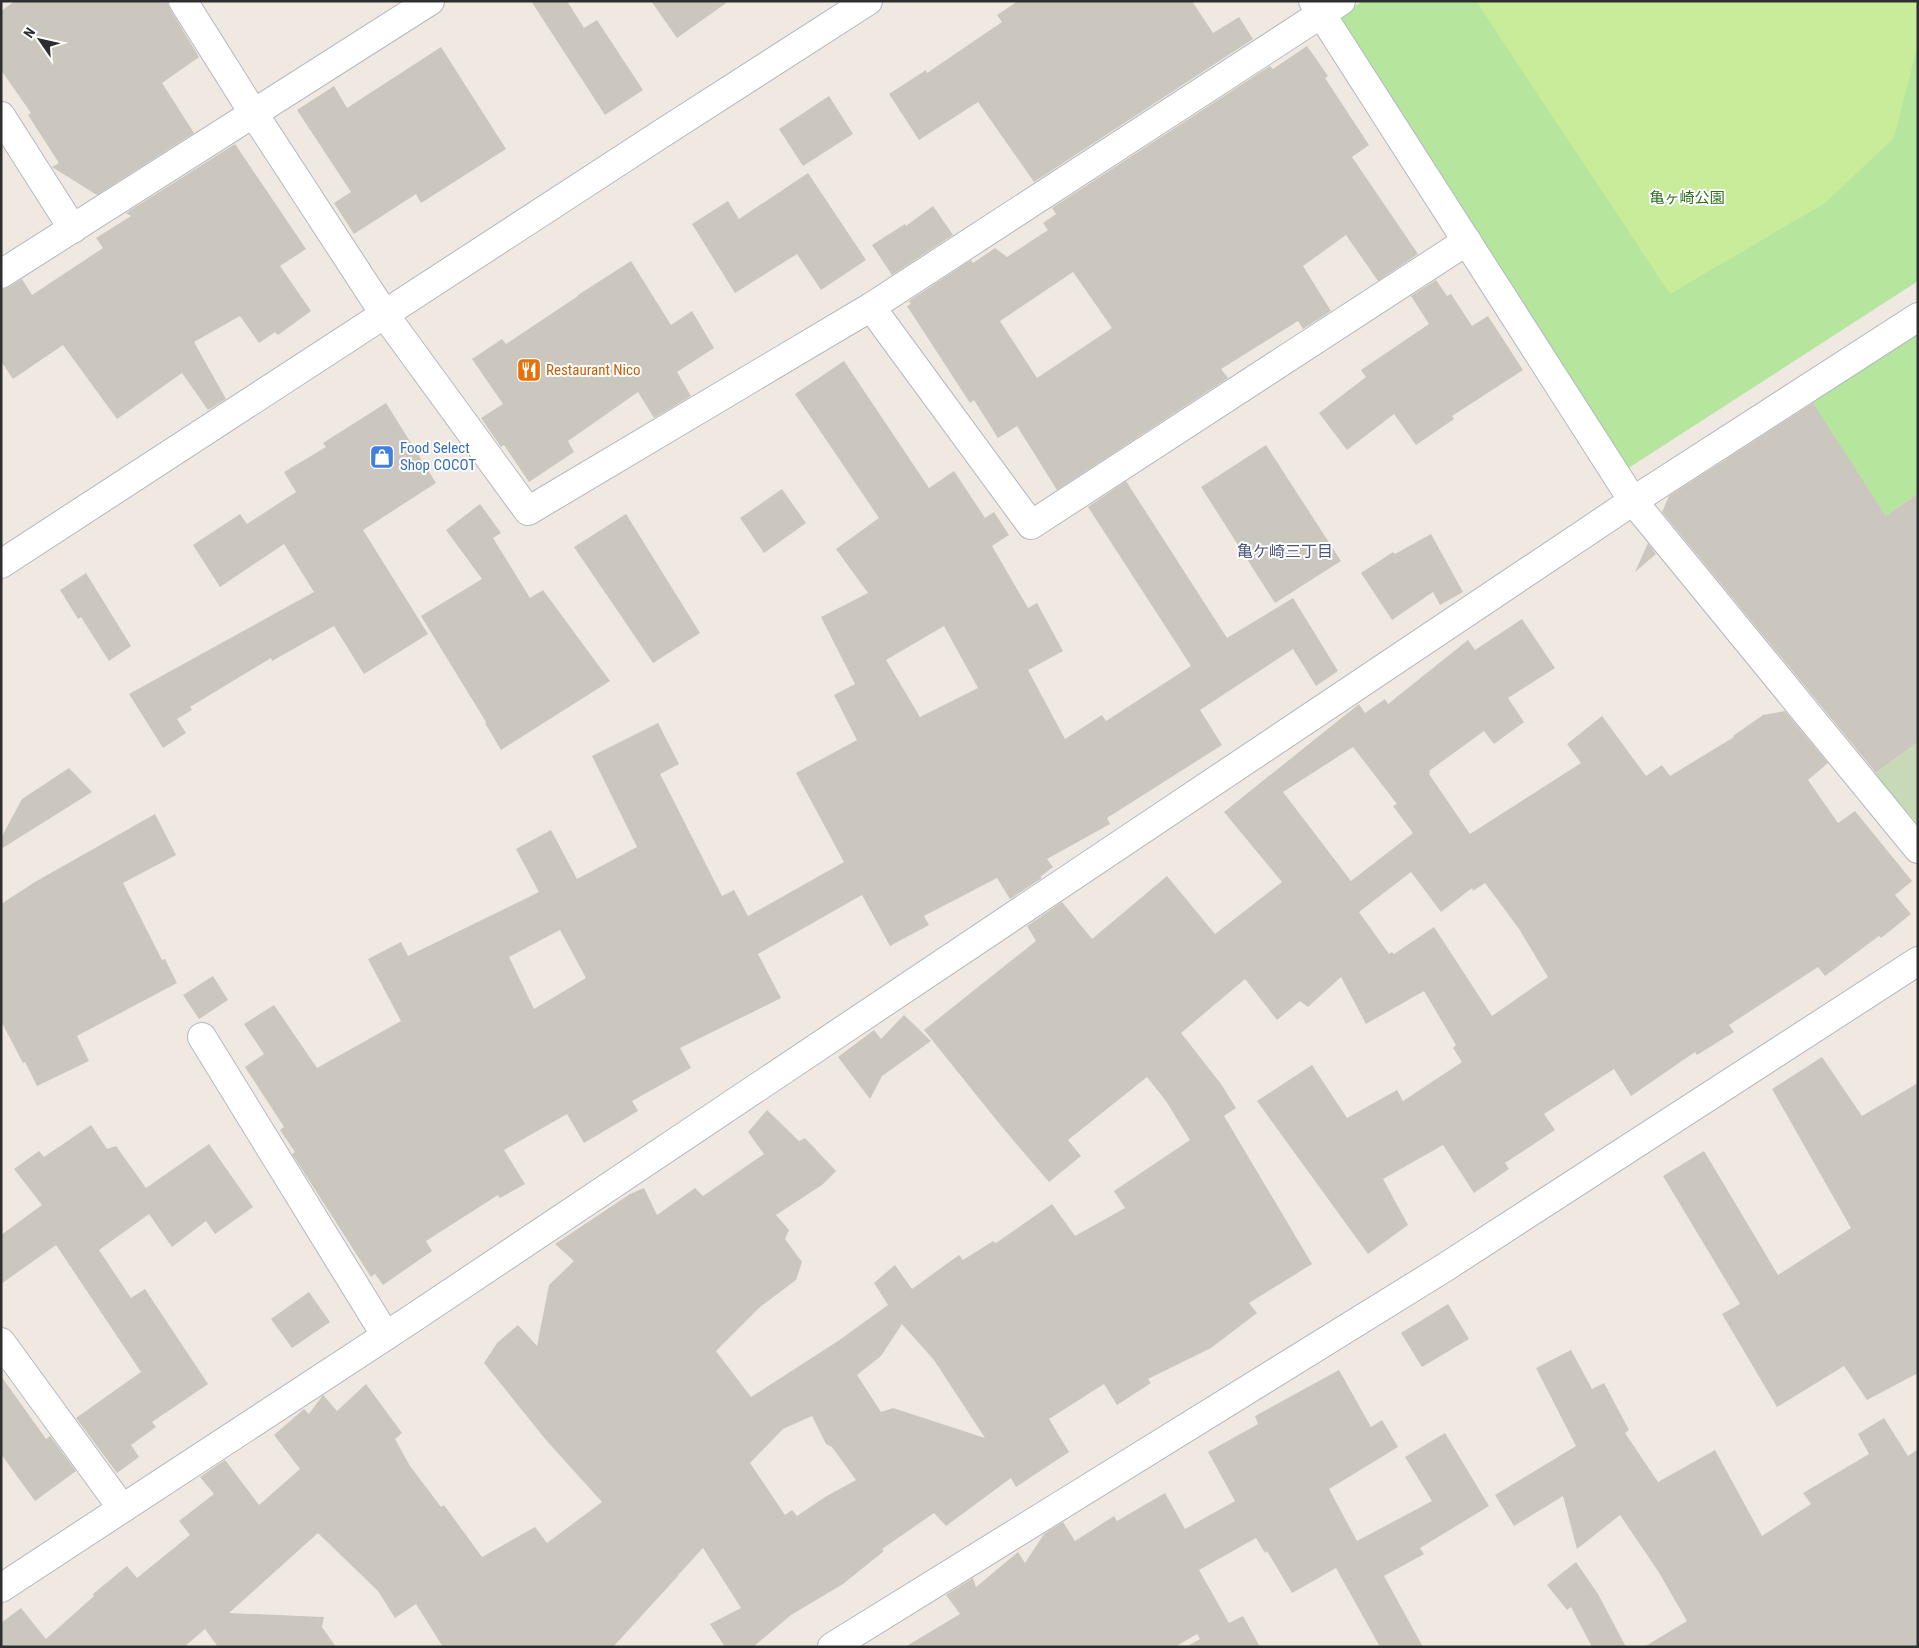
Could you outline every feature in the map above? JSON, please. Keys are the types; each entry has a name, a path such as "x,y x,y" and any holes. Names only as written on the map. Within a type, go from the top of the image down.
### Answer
{"street":[{"path":"183,1 385,315 528,511 871,307 1325,5 1467,241 1634,501 1918,849"},
{"path":"1,274 430,1"},
{"path":"1,564 868,1"},
{"path":"1,116 73,229"},
{"path":"871,307 1031,525 1467,241"},
{"path":"1,1588 386,1336 1634,501 1918,317"},
{"path":"832,1647 1444,1268 1918,961"},
{"path":"202,1036 386,1336"},
{"path":"1,1342 122,1508"}],"green space":[{"name":"亀ヶ崎公園","path":"1363,1 1918,1 1918,281 1627,469 1340,16"},
{"path":"1476,1 1917,1 1918,44 1894,138 1825,203 1670,294"},
{"path":"1918,327 1918,493 1886,516 1810,400"},
{"path":"1918,742 1918,824 1874,775"}],"building":[{"path":"15,1 167,1 199,57 162,83 194,133 97,195 52,167 59,163 28,115 31,113 1,70 1,11"},
{"path":"531,1 567,1 584,28 597,20 643,90 605,115"},
{"path":"651,1 729,1 677,38"},
{"path":"1018,1 1192,1 1213,33 1239,17 1253,39 1034,182 978,102 919,140 889,94 926,70 927,73 1002,22 997,15"},
{"path":"1307,46 1328,76 1325,78 1369,145 1352,157 1418,254 1378,281 1346,235 1303,266 1331,311 1303,329 1298,321 1221,369 1228,378 1057,490 1017,426 998,438 974,400 970,403 907,306 911,304 909,301 971,260 973,263 995,248 1007,257 1048,230 1043,223 1056,214 1052,208 1270,66 1273,69","holes":["1073,272 1112,328 1037,378 1000,321"]},
{"path":"441,47 506,149 421,203 416,194 354,234 334,203 351,192 297,110 334,86 347,108"},
{"path":"829,96 853,134 803,166 779,129"},
{"path":"235,144 306,249 280,266 311,311 278,335 275,332 259,343 240,316 194,342 226,399 208,410 182,373 117,419 63,345 13,379 1,361 1,290 22,279 32,295 103,248 96,238 131,216 126,213"},
{"path":"808,173 866,260 821,290 797,254 735,293 692,224 728,201 739,219"},
{"path":"933,206 953,235 892,275 872,245 905,224 906,226"},
{"path":"631,261 671,325 692,311 714,348 677,372 691,396 654,418 638,392 568,441 574,452 529,482 504,445 501,447 481,418 503,404 472,359 502,339 506,344"},
{"path":"1436,280 1447,296 1451,294 1472,326 1488,316 1523,370 1452,416 1454,419 1416,445 1394,414 1347,450 1319,413 1366,377 1361,370 1429,324 1411,296"},
{"path":"844,361 929,488 954,471 985,518 994,512 1009,535 992,546 1028,608 1037,603 1063,651 1028,670 1065,739 1102,715 1106,721 1191,666 1088,507 1126,481 1227,638 1293,598 1338,671 1316,686 1293,649 1200,710 1222,745 1107,818 1110,824 1047,859 1053,867 1040,877 1042,878 1010,899 997,878 924,916 929,925 890,946 862,895 758,954 781,998 680,1048 691,1068 632,1101 638,1111 584,1143 567,1114 504,1150 525,1184 500,1198 498,1195 426,1241 432,1251 383,1285 375,1274 371,1277 292,1154 295,1152 280,1130 284,1127 245,1067 264,1054 244,1024 274,1005 317,1068 401,1021 368,959 401,942 408,956 539,892 516,849 551,830 577,879 637,847 592,756 658,723 679,764 660,774 722,896 734,890 748,916 844,862 796,773 857,740 834,695 855,684 821,617 868,593 836,549 879,518 795,394","holes":["944,626 978,688 920,717 886,660","560,930 586,978 534,1009 509,957"]},
{"path":"386,403 436,483 363,530 428,634 364,674 334,626 272,661 271,658 190,707 192,710 177,719 186,733 163,748 129,694 314,592 284,544 220,587 193,545 240,514 247,524 296,492 284,472 326,447 323,443"},
{"path":"1813,403 1886,516 1918,493 1918,742 1876,773 1662,512 1669,496"},
{"path":"1266,445 1341,561 1275,603 1201,487"},
{"path":"782,489 806,523 764,553 740,518"},
{"path":"480,504 501,533 493,538 530,598 543,590 610,681 501,750 421,616 482,579 446,530"},
{"path":"626,514 700,633 653,663 574,547"},
{"path":"1431,534 1463,592 1440,605 1433,592 1392,620 1361,573 1393,552 1395,554"},
{"path":"1648,543 1656,554 1635,572"},
{"path":"86,573 131,646 109,661 81,617 78,619 60,590"},
{"path":"1522,619 1555,668 1508,698 1524,722 1494,744 1484,731 1429,771 1429,774 1470,834 1581,763 1567,744 1602,716 1646,776 1662,765 1670,776 1734,737 1763,715 1785,711 1828,763 1808,780 1838,823 1855,811 1912,881 1895,895 1911,914 1881,938 1879,936 1825,976 1818,967 1729,1025 1734,1032 1697,1055 1695,1052 1631,1096 1614,1069 1544,1114 1555,1130 1505,1163 1509,1169 1474,1193 1443,1145 1383,1179 1408,1225 1368,1254 1257,1101 1312,1065 1347,1118 1397,1090 1403,1101 1462,1062 1453,1048 1456,1045 1424,991 1366,1024 1341,977 1308,1007 1300,1001 1277,1020 1245,979 1181,1033 1221,1084 1236,1108 1224,1116 1312,1264 1249,1303 1257,1313 1211,1348 1148,1379 1151,1383 1117,1405 1104,1384 1049,1419 1069,1452 1016,1487 1011,1478 946,1526 934,1513 882,1549 884,1551 843,1584 791,1615 753,1647 725,1647 710,1624 741,1608 703,1548 679,1574 679,1572 678,1576 613,1647 443,1647 416,1604 395,1618 378,1591 318,1533 229,1613 324,1617 322,1627 336,1647 218,1647 205,1629 184,1647 1,1647 1,1623 21,1608 46,1639 94,1596 93,1594 127,1566 137,1578 190,1535 179,1521 214,1494 200,1477 225,1460 259,1505 300,1469 274,1435 304,1409 309,1414 323,1395 337,1411 366,1384 402,1433 395,1439 410,1466 441,1507 444,1505 482,1557 535,1527 547,1543 602,1502 546,1440 484,1363 497,1343 518,1325 537,1346 549,1285 574,1261 555,1244 630,1194 644,1188 657,1215 695,1188 703,1196 764,1154 748,1132 767,1110 799,1141 805,1138 836,1171 822,1185 776,1215 789,1230 785,1239 802,1262 796,1280 760,1307 716,1351 751,1397 838,1341 888,1305 874,1283 895,1265 912,1289 959,1255 963,1260 993,1241 996,1243 1052,1204 1075,1236 1125,1208 1114,1191 1190,1140 1166,1101 1147,1077 1068,1140 1081,1156 1049,1182 924,1030 1036,941 1027,926 1062,902 1092,939 1167,876 1215,934 1282,882 1224,812 1359,704 1365,713 1385,699 1388,704 1468,640 1475,650","holes":["1353,747 1397,804 1393,806 1413,833 1351,881 1283,792","1411,872 1441,912 1472,888 1473,891 1485,883 1519,929 1548,977 1492,1016 1434,927 1394,954 1392,952 1389,954 1359,912","902,1324 934,1360 985,1438 893,1408 881,1412 857,1375 881,1356","812,1416 826,1444 832,1447 856,1480 825,1497 797,1516 792,1510 785,1515 750,1463 783,1429"]},
{"path":"69,768 92,792 1,849 1,838 22,799"},
{"path":"155,814 176,855 123,883 162,960 165,959 177,983 77,1036 89,1061 37,1086 1,1021 1,904 35,882"},
{"path":"213,976 228,1000 199,1019 183,995"},
{"path":"904,1015 931,1041 882,1076 870,1099 838,1057 874,1030 881,1039"},
{"path":"1822,1057 1862,1116 1918,1083 1918,1373 1867,1400 1844,1366 1777,1407 1722,1314 1740,1304 1663,1176 1704,1151 1778,1275 1851,1228 1772,1089"},
{"path":"91,1125 107,1149 116,1146 146,1188 209,1144 253,1207 215,1234 206,1221 172,1247 149,1214 99,1250 131,1298 145,1289 208,1384 152,1422 156,1427 131,1445 139,1457 117,1473 76,1418 141,1372 56,1245 1,1284 1,1235 42,1205 14,1169 39,1151 44,1157"},
{"path":"309,1292 330,1322 292,1348 271,1319"},
{"path":"1448,1304 1469,1339 1422,1367 1401,1333"},
{"path":"1571,1350 1592,1389 1604,1383 1629,1430 1625,1433 1658,1482 1715,1450 1762,1536 1811,1504 1803,1493 1869,1454 1858,1434 1884,1418 1908,1456 1918,1449 1918,1647 1644,1647 1687,1621 1658,1571 1620,1515 1577,1549 1563,1496 1514,1526 1495,1495 1576,1446 1536,1368"},
{"path":"1339,1370 1371,1427 1382,1420 1398,1447 1329,1489 1357,1541 1432,1501 1405,1457 1445,1433 1489,1506 1420,1548 1424,1554 1384,1576 1423,1647 1380,1647 1336,1568 1292,1593 1267,1551 1265,1553 1256,1538 1199,1570 1229,1623 1243,1616 1260,1647 1186,1647 1200,1639 1197,1634 1175,1647 905,1647 960,1614 946,1595 973,1578 976,1587 1018,1552 1025,1563 1044,1534 1063,1522 1075,1541 1114,1516 1117,1521 1165,1493 1185,1529 1235,1501 1208,1452 1258,1424 1255,1416"},
{"path":"1,1376 46,1439 50,1436 76,1471 35,1501 1,1454"},
{"path":"1576,1562 1598,1594 1626,1647 1592,1647 1571,1607 1567,1610 1547,1585"}],"place":[{"name":"Restaurant Nico","path":"529,370"},
{"name":"Food Select Shop COCOT","path":"382,457"}],"district":[{"name":"亀ケ崎三丁目","path":"1285,551"}]}
